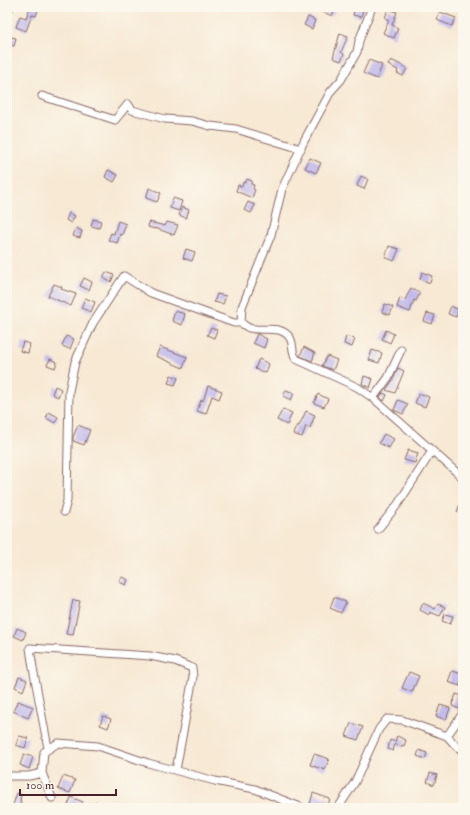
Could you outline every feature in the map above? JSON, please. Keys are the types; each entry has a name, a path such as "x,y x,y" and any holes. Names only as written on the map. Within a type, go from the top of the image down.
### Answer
{"street":[{"path":"7,11 10,7"},
{"path":"241,323 240,317 242,307 270,235 282,189 331,91 341,80 357,52 372,7"},
{"path":"459,7 463,8"},
{"path":"42,96 115,120 128,104 132,110 166,119 192,121 210,126 236,129 301,149"},
{"path":"64,512 67,501 69,391 75,362 93,324 124,276 151,294 234,324 241,323 249,328 275,329 285,333 291,339 292,353 296,359 357,387 374,398 463,478"},
{"path":"374,398 388,378 401,350"},
{"path":"378,529 398,504 432,451"},
{"path":"48,748 30,648 150,656 175,661 192,668 193,678 176,770"},
{"path":"447,736 463,713"},
{"path":"338,808 355,782 379,729 387,719 402,720 447,736 463,751"},
{"path":"52,798 42,773 44,752 48,748 58,743 98,746 148,763 215,781 255,789 302,808"},
{"path":"7,776 29,776 42,773"}],"building":[{"path":"30,7 39,7 36,16 32,15 26,31 16,27 20,16 26,18"},
{"path":"325,7 336,7 332,16 323,12"},
{"path":"355,7 364,7 361,17 353,15"},
{"path":"388,9 397,12 392,25 398,28 394,38 383,33 389,20 385,18"},
{"path":"440,12 456,18 452,26 437,20"},
{"path":"308,17 315,20 312,29 304,25"},
{"path":"340,33 348,36 341,52 344,54 341,61 333,58"},
{"path":"7,36 16,38 14,46 7,45"},
{"path":"369,60 382,65 377,79 363,73"},
{"path":"391,60 407,68 403,76 397,73 398,70 388,65"},
{"path":"310,158 321,163 316,173 305,168"},
{"path":"108,170 118,175 114,182 105,177"},
{"path":"361,176 368,179 364,189 357,186"},
{"path":"247,179 252,181 251,184 254,185 253,189 255,190 252,198 236,191 238,185 242,187 243,182 245,183"},
{"path":"149,188 161,193 157,202 146,198"},
{"path":"173,198 182,201 179,211 170,208"},
{"path":"248,202 255,205 251,213 244,210"},
{"path":"182,207 189,210 186,218 179,215"},
{"path":"69,213 75,216 71,223 66,220"},
{"path":"93,219 101,221 99,228 91,226"},
{"path":"118,221 126,224 117,243 108,240 111,233 114,234"},
{"path":"149,222 165,226 167,222 178,225 174,235 148,227"},
{"path":"76,228 82,231 80,238 73,236"},
{"path":"389,246 399,249 394,261 385,257"},
{"path":"186,249 195,252 192,261 183,258"},
{"path":"106,272 114,275 111,282 103,278"},
{"path":"422,272 432,276 430,283 420,279"},
{"path":"84,278 92,282 89,290 80,286"},
{"path":"54,284 62,287 61,289 76,294 71,306 48,296"},
{"path":"411,288 420,293 416,301 414,300 410,312 397,307 400,298 405,300"},
{"path":"217,294 226,296 223,304 214,302"},
{"path":"85,298 95,302 91,312 81,308"},
{"path":"385,304 393,307 390,315 382,312"},
{"path":"451,306 459,310 456,317 448,314"},
{"path":"175,311 185,314 182,325 172,321"},
{"path":"427,313 435,315 432,324 424,321"},
{"path":"211,328 217,330 214,338 207,335"},
{"path":"386,330 394,334 390,343 382,339"},
{"path":"257,334 267,339 264,348 253,343"},
{"path":"66,336 74,339 70,349 62,346"},
{"path":"346,336 355,339 352,347 344,344"},
{"path":"23,342 30,344 28,353 20,351"},
{"path":"160,347 187,357 183,368 156,356"},
{"path":"304,347 315,353 312,361 300,356"},
{"path":"372,350 382,353 379,363 369,360"},
{"path":"327,356 337,360 333,370 322,366"},
{"path":"50,359 57,362 55,368 47,365"},
{"path":"259,359 269,364 266,373 255,369"},
{"path":"398,368 404,371 395,393 386,390 393,380"},
{"path":"171,375 178,378 175,385 168,383"},
{"path":"364,376 373,379 370,388 362,384"},
{"path":"55,386 61,389 58,397 52,394"},
{"path":"208,386 222,391 219,399 212,396 206,414 197,411 201,400 203,401"},
{"path":"286,390 294,393 291,400 283,396"},
{"path":"383,393 387,395 384,401 380,397"},
{"path":"419,393 429,397 425,407 415,403"},
{"path":"318,394 328,399 324,407 314,403"},
{"path":"398,400 408,404 403,414 394,410"},
{"path":"283,409 292,413 287,425 277,420"},
{"path":"306,411 315,415 310,428 306,426 302,437 293,434 297,425 299,426"},
{"path":"49,412 58,417 55,423 46,418"},
{"path":"78,425 90,430 84,445 73,441"},
{"path":"384,434 394,439 389,448 379,443"},
{"path":"408,450 418,453 415,463 404,460"},
{"path":"463,498 463,514 457,512"},
{"path":"122,577 128,580 126,585 119,582"},
{"path":"334,597 346,602 341,613 330,608"},
{"path":"73,600 80,601 73,635 66,634"},
{"path":"423,603 435,609 438,604 445,607 440,616 430,612 429,615 420,610"},
{"path":"445,614 453,616 450,624 442,621"},
{"path":"17,628 26,632 23,640 14,636"},
{"path":"452,671 463,674 460,686 448,682"},
{"path":"409,672 419,676 412,692 402,688"},
{"path":"19,677 27,680 23,691 15,687"},
{"path":"456,694 463,696 459,709 452,706"},
{"path":"18,701 33,707 28,718 13,711"},
{"path":"440,705 450,708 446,720 436,716"},
{"path":"103,716 111,719 108,728 100,725"},
{"path":"351,723 363,727 358,740 346,736"},
{"path":"19,736 28,738 25,748 16,745"},
{"path":"397,736 406,740 404,746 402,745 401,747 395,744 393,751 388,749 390,740 395,742"},
{"path":"419,750 427,753 425,759 417,756"},
{"path":"24,754 33,757 29,769 20,765"},
{"path":"314,754 329,759 325,770 310,765"},
{"path":"430,773 437,775 434,785 427,782"},
{"path":"63,776 75,780 70,793 58,789"},
{"path":"17,793 21,795 19,808 12,808"},
{"path":"313,793 330,799 327,808 321,808 310,804"},
{"path":"71,797 83,802 80,808 67,808"},
{"path":"96,802 110,808 94,808"}]}
